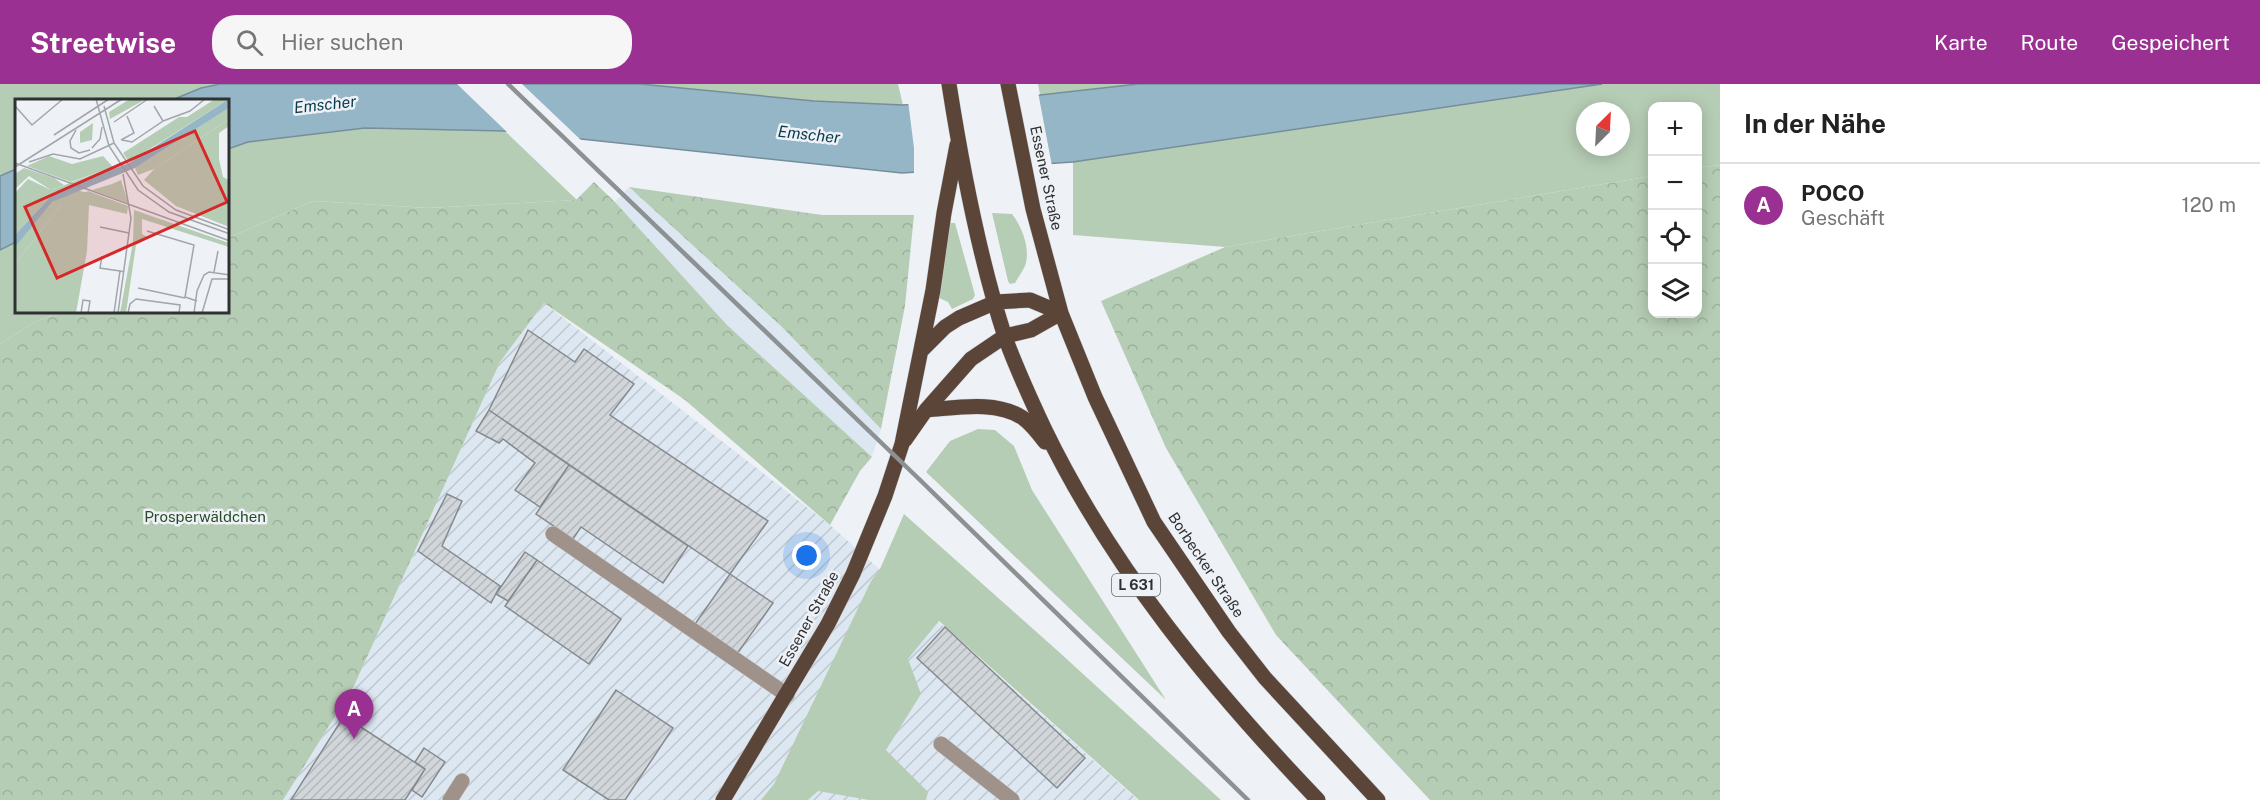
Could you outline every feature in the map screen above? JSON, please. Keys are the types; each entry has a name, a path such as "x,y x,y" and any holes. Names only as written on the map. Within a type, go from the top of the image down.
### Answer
{"main road":[{"name":"L 631","path":"949,84 973,212 1005,336 1021,378 1060,462 1098,529 1146,601 1194,662 1269,749 1318,800"},
{"name":"Essener Straße","path":"902,444 926,410 971,359 1005,336 1031,330 1061,313 1033,209 1008,84"},
{"name":"Essener Straße","path":"723,800 828,624 854,574 885,496 902,444 933,290 944,213 958,140"},
{"path":"920,351 952,322 996,302 1030,300 1061,313"},
{"name":"Borbecker Straße","path":"1061,313 1095,397 1154,522 1229,632 1264,678 1378,800"},
{"path":"926,410 992,408 1023,418 1040,435 1060,462"}],"lane":[{"path":"553,534 787,695"},
{"path":"940,744 1012,800"},
{"path":"450,800 462,781"}],"shaded area":[{"path":"629,187 781,326 881,429 872,457 727,325 615,202"},
{"path":"544,303 830,525 1138,800 283,800 354,686 500,362"}],"green space":[{"path":"0,84 220,84 201,88 174,99 15,99 15,169 0,176"},
{"path":"640,84 898,84 903,105 814,101"},
{"path":"1038,84 1138,84 1040,95"},
{"path":"1602,84 1720,84 1720,165 1702,167 1702,102 1648,102 1648,177 1225,247 1073,235 1073,162"},
{"path":"365,128 505,131 577,200 428,208 313,201 230,237 230,148 248,142"},
{"path":"1720,165 1720,800 1430,800 1276,635 1166,448 1101,301 1225,247 1648,177 1648,318 1702,318 1702,167"},
{"name":"Prosperwäldchen","path":"594,182 727,325 872,457 860,471 830,525 685,400 544,303 500,362 354,686 283,800 0,800 0,344 33,323 54,314 230,314 230,237 313,201 428,208 576,200"},
{"path":"629,187 822,215 914,215 905,306 881,429 781,326"},
{"path":"992,213 1012,214 1024,239 1027,259 1015,283 1010,284 1008,281"},
{"path":"948,223 955,223 975,295 973,299 952,309 948,302 939,298"},
{"path":"15,242 15,314 54,314 33,323 0,344 0,250"},
{"path":"978,429 995,430 1014,446 1032,490 1166,700 926,472 950,441"},
{"path":"904,514 1221,800 1139,800 939,621 908,659 921,694 886,750 928,792 926,800 869,800 818,791 808,800 761,800 774,784 871,581 880,569"}],"water":[{"name":"Emscher","path":"220,84 640,84 814,101 903,105 1040,95 1138,84 1602,84 1073,162 902,173 505,131 365,128 248,142 230,148 230,99 174,99 201,88"},
{"path":"15,169 15,242 0,250 0,176"}],"pier":[{"path":"457,84 522,84 583,142 509,134"},
{"path":"1038,92 1052,166 914,176 914,148 908,101"}],"building":[{"path":"528,330 575,362 584,349 634,384 610,415 768,521 730,574 489,410"},
{"path":"489,410 569,465 540,507 515,490 535,463 503,439 499,443 476,431"},
{"path":"569,465 688,546 663,583 581,527 573,539 536,514"},
{"path":"447,494 462,501 442,546 500,586 491,603 418,551"},
{"path":"525,552 537,560 508,601 496,594"},
{"path":"537,560 621,619 589,664 505,606"},
{"path":"730,574 773,603 737,654 695,624"},
{"path":"945,627 1085,758 1057,788 917,658"},
{"path":"616,690 673,728 625,800 609,800 563,770"},
{"path":"344,716 425,769 405,800 291,800"},
{"path":"424,748 445,762 422,797 412,790 425,769 415,762"}],"railway":[{"path":"508,84 919,479 1248,800"}],"place":[{"name":"POCO","path":"354,739"}]}
